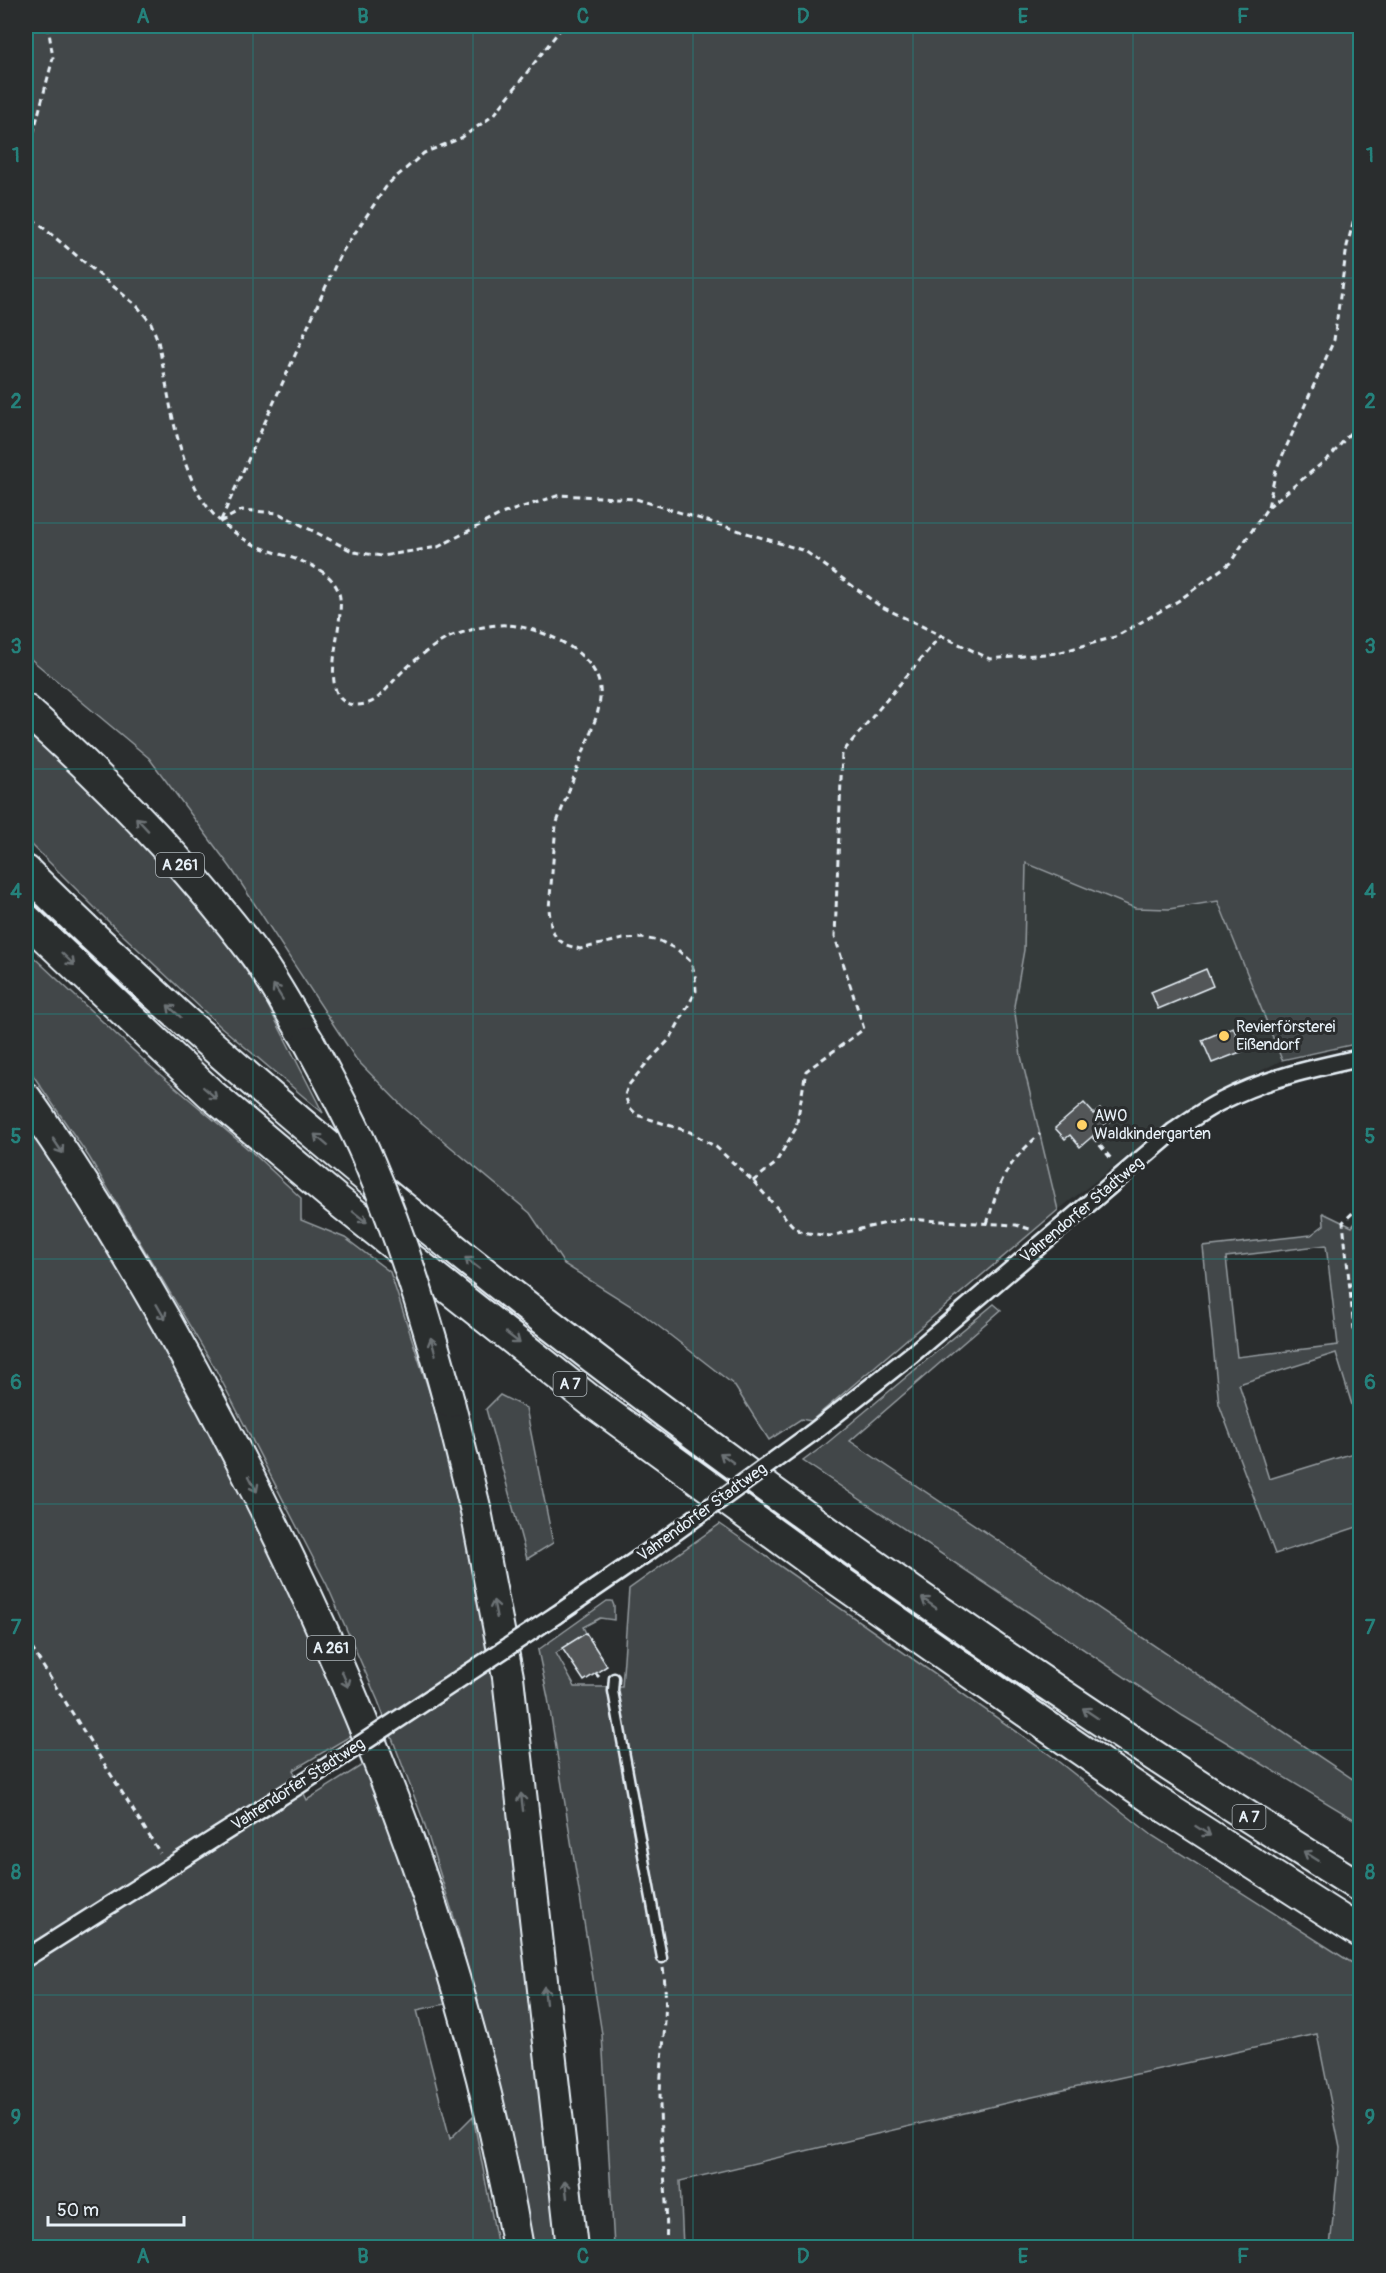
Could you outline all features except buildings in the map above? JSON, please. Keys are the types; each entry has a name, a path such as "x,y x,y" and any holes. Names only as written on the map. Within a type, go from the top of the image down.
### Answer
{"highway":[{"name":"A 261","path":"26,710 77,755 185,870 254,954 309,1042 353,1127 382,1194 410,1269 449,1402 477,1511 508,1677 572,2247"},
{"name":"A 7","path":"26,871 122,964 212,1046 341,1157 440,1239 617,1377 951,1619 1138,1746 1360,1887"},
{"name":"A 7","path":"26,919 211,1094 347,1207 591,1401 813,1562 1058,1734 1154,1800 1360,1932"},
{"name":"A 261","path":"26,1098 99,1209 182,1349 281,1540 337,1660 411,1843 462,1999 502,2162 518,2247"}],"street":[{"name":"Vahrendorfer Stadtweg","path":"26,1958 299,1785 556,1616 648,1552 812,1432 911,1355 1173,1132 1222,1100 1274,1079 1360,1058"}],"lane":[{"path":"614,1678 613,1691 662,1958"}],"path":[{"path":"26,153 53,58 48,26"},
{"path":"220,522 340,255 388,184 424,153 461,138 494,115 563,26"},
{"path":"1268,507 1276,470 1334,340 1347,246 1360,196"},
{"path":"26,210 34,220 138,307 151,323 158,341 183,459 196,489 220,522 248,542 298,560 319,570 333,582 339,594 341,616 334,662 334,690 340,700 350,705 373,702 404,670 428,652 451,636 479,627 509,625 538,632 563,643 593,668 599,680 601,698 556,825 549,909 551,926 556,938 566,945 580,949 623,939 642,938 660,941 678,950 691,962 696,976 696,991 670,1039 628,1086 626,1101 637,1114 690,1132 716,1147 753,1181 792,1226 801,1232 830,1236 904,1219 1017,1226 1032,1229 1046,1240"},
{"path":"220,522 242,510 278,513 354,552 382,556 438,547 501,514 560,495 636,499 805,551 880,606 990,659 1057,653 1115,637 1178,601 1230,563 1268,507 1331,456 1360,421"},
{"path":"753,1181 775,1164 795,1128 806,1071 864,1029 835,937 842,753 941,635"},
{"path":"987,1224 1000,1180 1019,1153 1040,1134"},
{"path":"1092,1137 1115,1164"},
{"path":"1360,1206 1343,1222 1355,1338 1360,1354"},
{"path":"26,1639 168,1866"},
{"path":"662,1958 667,1992 660,2069 660,2136 668,2214 666,2247"}],"shaded area":[{"path":"26,26 1360,26 1360,1043 1282,1060 1218,901 1169,909 1135,908 1026,863 1024,950 1014,1006 1021,1056 1058,1210 811,1421 801,1419 769,1440 734,1385 639,1311 564,1264 530,1213 404,1108 356,1059 231,868 149,758 26,655"},
{"path":"26,727 128,825 217,930 260,990 323,1113 220,1026 110,923 26,839"},
{"path":"1025,863 1135,908 1169,909 1218,901 1282,1060 1209,1098 1168,1125 1058,1210 1021,1056 1014,1006 1024,950"},
{"path":"26,950 149,1065 254,1154 301,1198 301,1220 345,1238 390,1272 452,1461 497,1687 561,2247 533,2247 516,2161 457,1927 422,1817 378,1701 327,1585 215,1368 89,1157 26,1065"},
{"path":"26,1119 209,1417 354,1734 293,1770 307,1800 367,1762 415,1899 445,2004 417,2010 450,2139 473,2116 498,2247 26,2247"},
{"path":"1323,1213 1352,1227 1360,1217 1360,1431 1336,1353 1239,1384 1269,1479 1360,1451 1360,1526 1275,1554 1219,1404 1203,1247 1311,1235 1324,1225","holes":["1326,1245 1338,1345 1237,1357 1226,1257"]},
{"path":"994,1304 1001,1310 850,1441 1360,1784 1360,1823 1183,1716 803,1461"},
{"path":"500,1395 526,1408 553,1543 527,1559 486,1409"},
{"path":"720,1524 1050,1755 1153,1836 1360,1968 1360,2247 1330,2247 1340,2148 1317,2034 1019,2100 680,2181 683,2247 614,2247 602,2034 548,1698 538,1650 607,1601 612,1601 614,1620 600,1618 583,1627 586,1633 556,1653 575,1687 622,1687 629,1589"}],"place":[{"name":"Revierförsterei Eißendorf","path":"1224,1036"},
{"name":"AWO Waldkindergarten","path":"1082,1125"}]}
